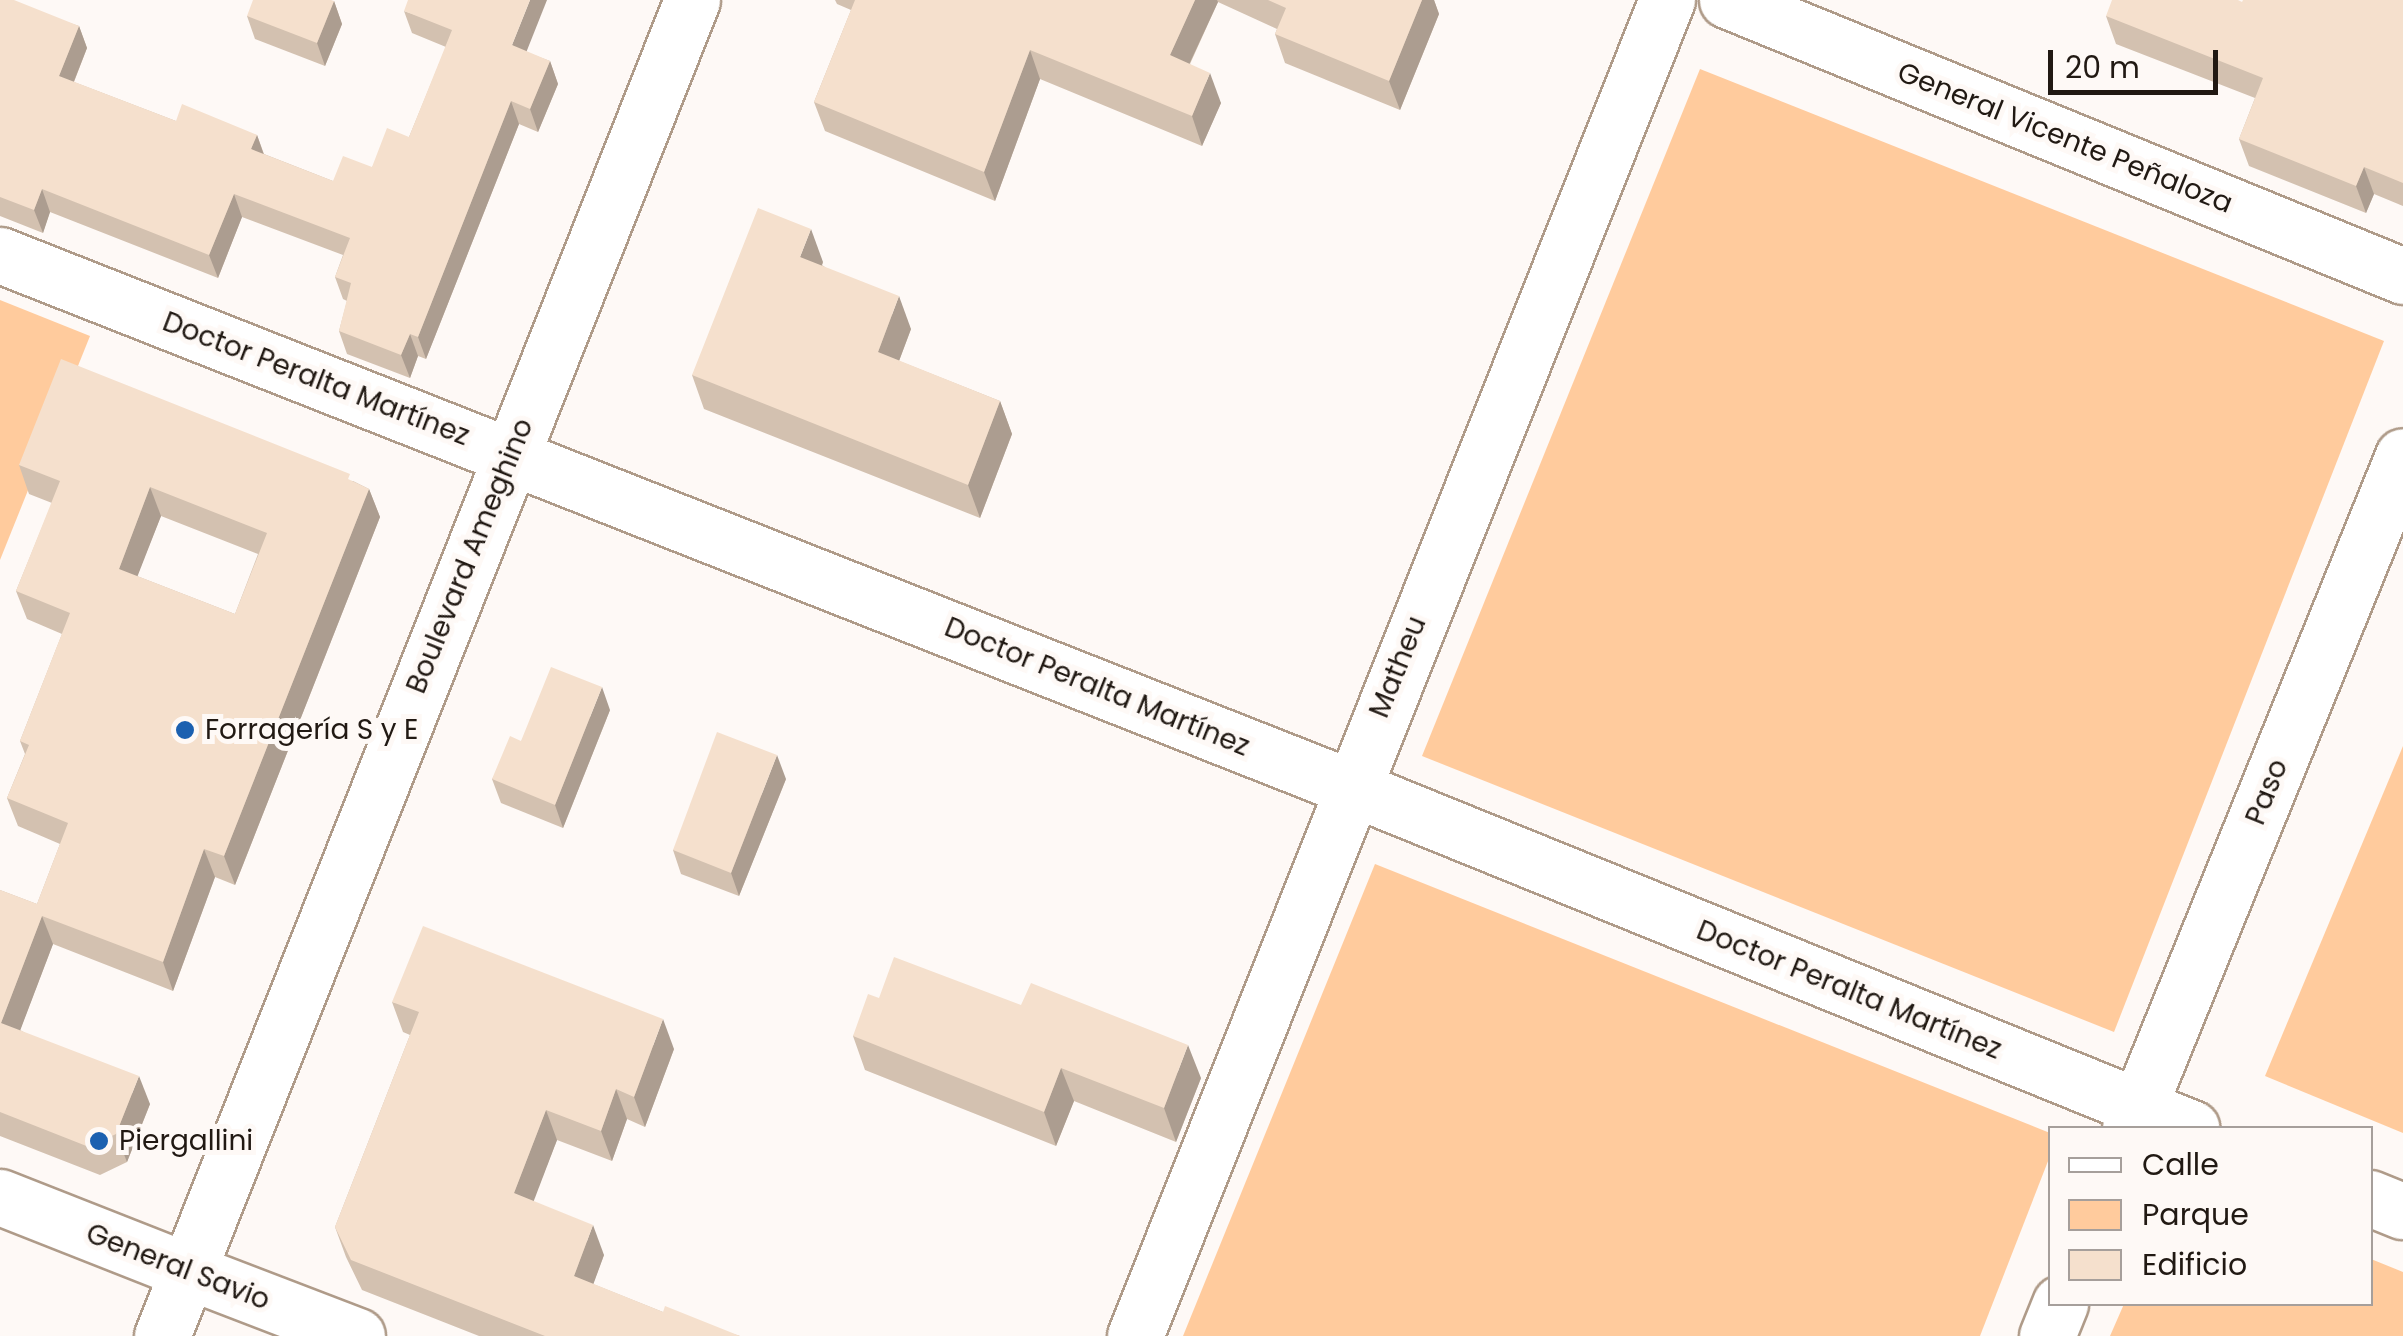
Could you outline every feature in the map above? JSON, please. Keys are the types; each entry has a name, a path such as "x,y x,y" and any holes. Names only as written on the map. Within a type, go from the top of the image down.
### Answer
{"street":[{"name":"Boulevard Ameghino","path":"162,1336 692,0"},
{"name":"Matheu","path":"1135,1336 1350,787 1667,0"},
{"name":"General Vicente Peñaloza","path":"1727,0 2403,276"},
{"name":"Doctor Peralta Martínez","path":"0,255 1350,787 2134,1118 2180,1126"},
{"name":"Paso","path":"2134,1118 2403,456"},
{"name":"General Savio","path":"0,1198 356,1336"},
{"path":"2373,1199 2403,1211"},
{"path":"2047,1336 2059,1306"}],"green space":[{"path":"1700,69 2384,341 2114,1032 1422,756"},
{"path":"0,300 90,336 0,560"},
{"path":"2403,746 2403,1133 2265,1076"},
{"path":"1375,864 2048,1132 2048,1161 1980,1336 1183,1336"},
{"path":"2373,1260 2403,1272 2403,1336 2110,1336 2123,1306 2373,1306"}],"building":[{"path":"0,0 14,0 79,26 59,76 176,121 182,104 257,135 251,149 333,181 343,156 372,167 387,128 409,137 452,30 404,11 408,0 530,0 512,45 550,61 530,109 511,101 418,337 410,334 401,355 339,331 351,283 335,277 350,238 234,194 209,255 42,189 34,210 0,197"},
{"path":"253,0 334,1 317,43 247,16"},
{"path":"855,0 1195,0 1170,55 1210,73 1192,116 1030,50 984,172 814,102"},
{"path":"1268,0 1422,0 1389,81 1275,34 1286,8"},
{"path":"2112,0 2403,0 2403,183 2364,167 2356,186 2239,139 2263,78 2106,16"},
{"path":"758,208 811,229 800,257 899,296 878,352 1000,401 968,485 692,375"},
{"path":"61,359 350,474 348,479 369,489 224,856 204,849 163,962 42,916 1,1023 139,1076 116,1134 89,1147 0,1112 0,890 37,904 68,823 7,798 29,745 20,741 70,613 16,591 60,481 19,465","holes":["150,487 267,533 235,614 119,569"]},
{"path":"551,667 602,687 555,805 492,779 510,736 521,741"},
{"path":"717,732 777,755 731,873 673,850"},
{"path":"423,926 663,1019 634,1097 616,1089 601,1131 546,1110 514,1193 593,1225 574,1276 663,1312 665,1306 740,1336 545,1336 351,1260 335,1227 419,1012 392,1002"},
{"path":"894,957 1021,1005 1031,983 1188,1045 1164,1108 1061,1068 1044,1112 853,1036 868,994 879,998"}],"place":[{"name":"Forragería S y E","path":"185,730"},
{"name":"Piergallini","path":"99,1141"}]}
